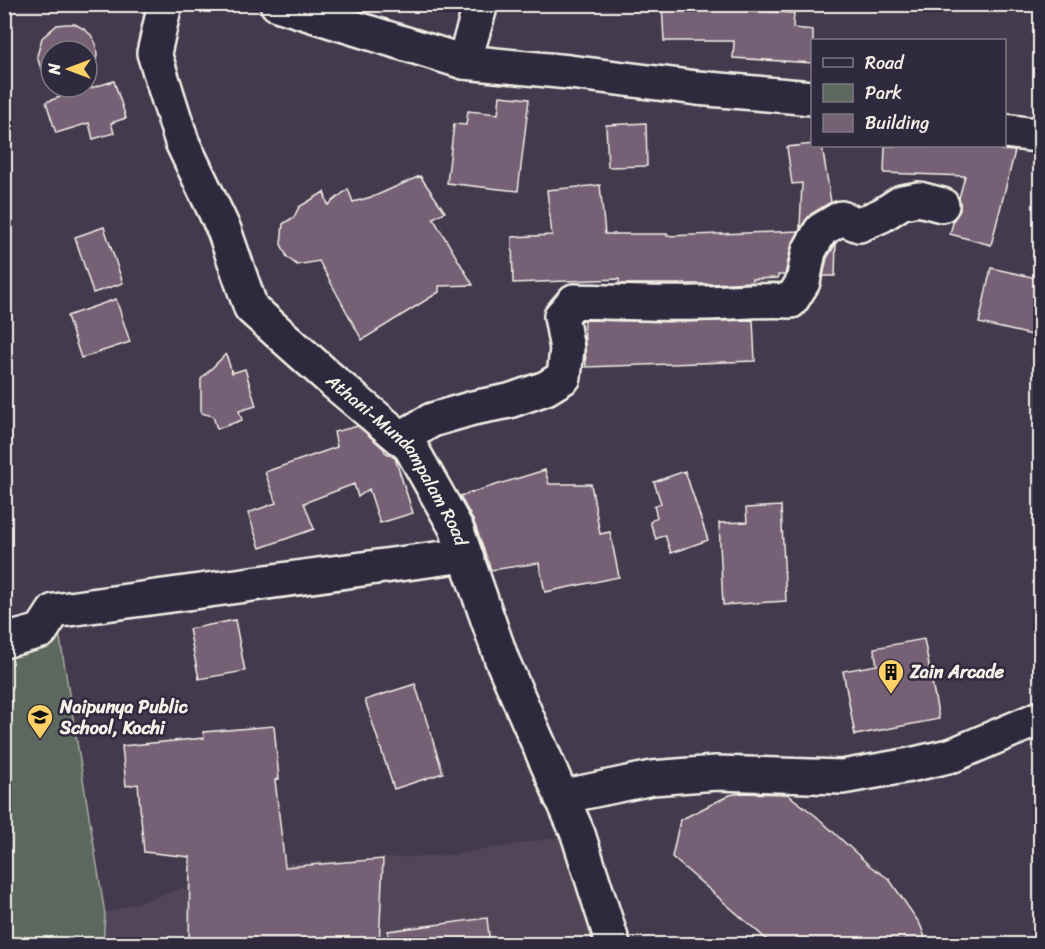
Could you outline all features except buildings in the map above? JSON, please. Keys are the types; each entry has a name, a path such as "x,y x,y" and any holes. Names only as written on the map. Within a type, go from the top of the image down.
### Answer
{"street":[{"name":"Athani-Mundampalam Road","path":"165,4 154,53 182,142 224,230 251,308 410,446 456,528 502,660 578,834 613,945"},
{"path":"277,4 464,62 697,88 811,98"},
{"path":"464,62 481,4"},
{"path":"1006,131 1036,135 1041,132"},
{"path":"401,438 432,420 473,408 509,401 546,388 564,377 567,349 561,316 574,301 654,303 764,299 791,301 803,282 810,250 821,230 841,218 859,225 882,215 902,202 919,199 942,205"},
{"path":"4,641 41,631 54,611 465,555"},
{"path":"561,797 652,778 716,773 842,777 953,755 1041,718"}],"shaded area":[{"name":"Naipunya Public School, Kochi","path":"59,632 105,913 187,887 190,875 285,863 452,855 578,834 616,944 5,944"}],"green space":[{"path":"59,632 105,914 103,944 5,944 5,646"}],"place":[{"name":"Zain Arcade","path":"891,695"},
{"name":"Naipunya Public School, Kochi","path":"40,740"}]}
